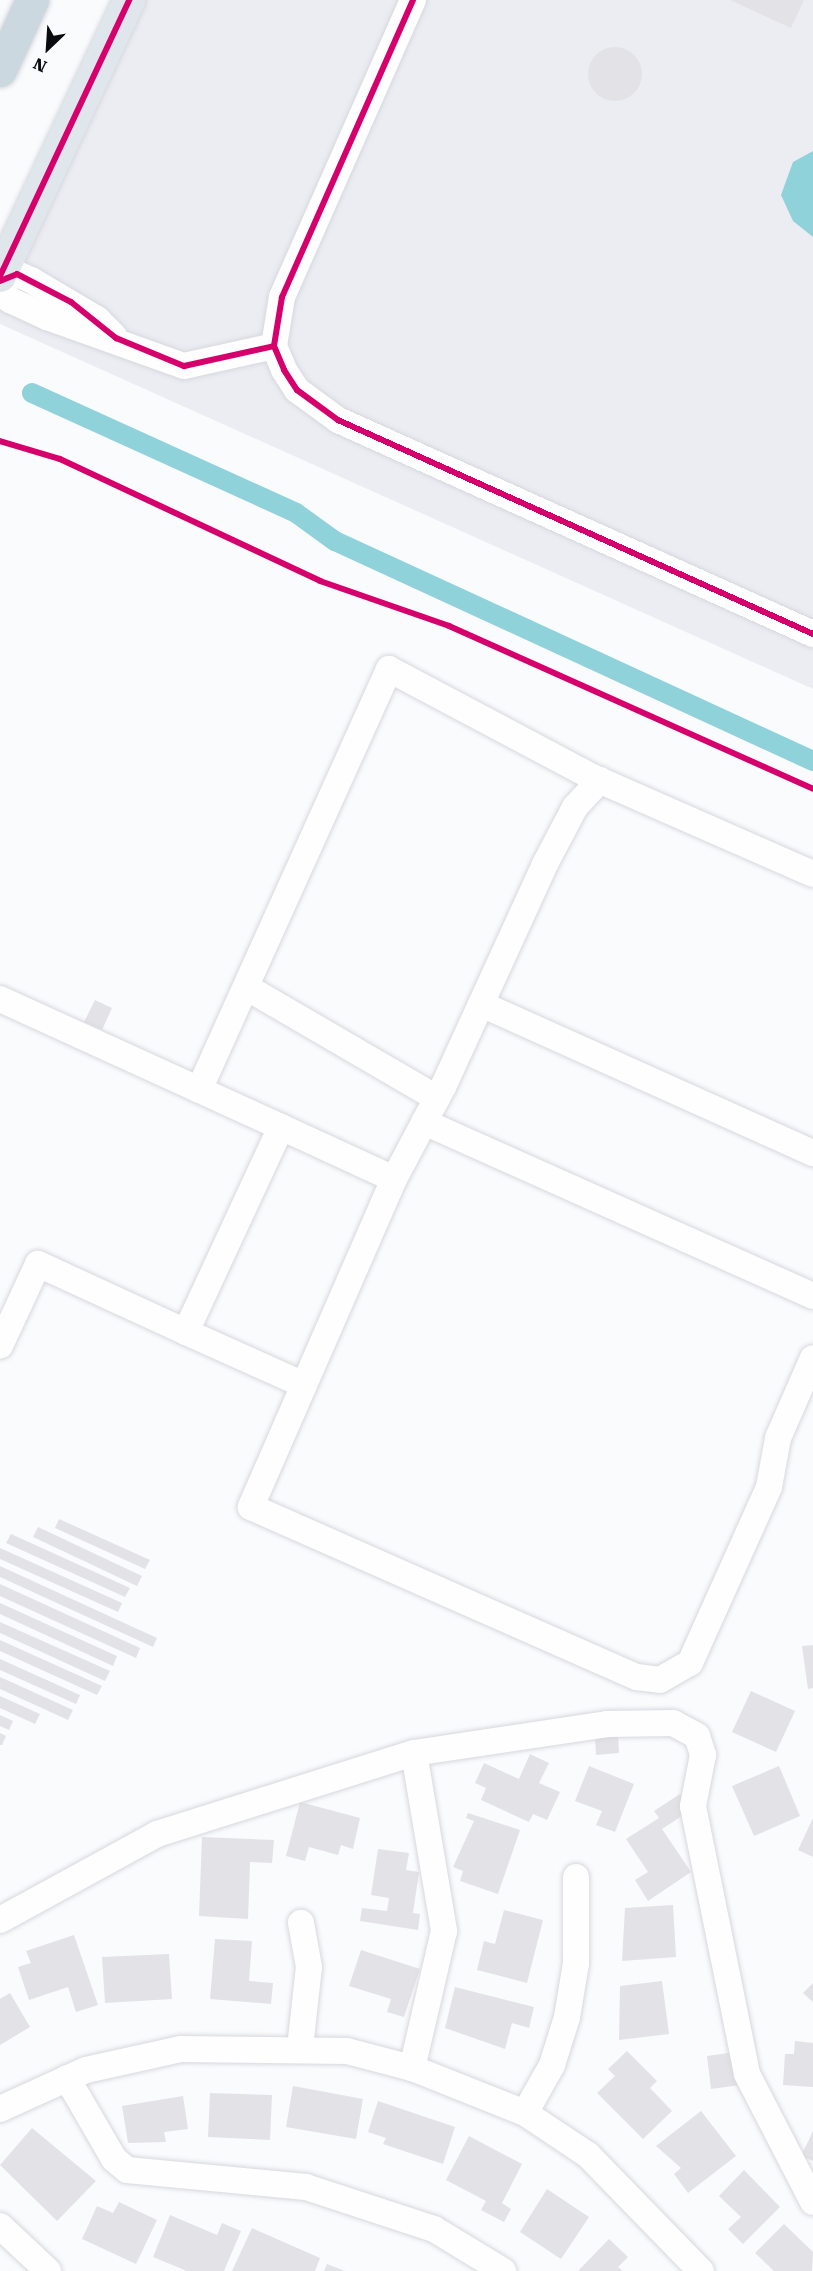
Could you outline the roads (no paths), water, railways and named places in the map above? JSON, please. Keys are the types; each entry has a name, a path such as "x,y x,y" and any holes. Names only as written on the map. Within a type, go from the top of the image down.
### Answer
{"highway":[{"path":"0,70 32,0"}],"main road":[{"path":"0,278 129,0"}],"street":[{"path":"413,0 289,280 274,345 297,390 338,420 813,634"},
{"path":"0,278 16,274 31,280 97,319 116,338"},
{"path":"0,288 10,300 47,317 116,338 194,367 274,345"},
{"path":"199,1090 389,669 600,780 813,874"},
{"path":"600,780 570,817 437,1098 394,1179 251,1507 637,1677 660,1680 690,1663 769,1487 778,1438 813,1358"},
{"path":"246,987 437,1098"},
{"path":"0,999 394,1179"},
{"path":"481,1004 813,1154"},
{"path":"424,1122 813,1296"},
{"path":"186,1332 281,1127"},
{"path":"0,1346 38,1264 304,1385"},
{"path":"0,1920 157,1834 414,1753 607,1725 673,1724 697,1736 703,1755 693,1806 747,2074 813,2202"},
{"path":"412,2068 444,1931 414,1753"},
{"path":"525,2113 552,2064 567,2017 576,1963 576,1877"},
{"path":"300,2048 309,1967 301,1923"},
{"path":"0,2109 67,2078 181,2049 300,2048 346,2051 412,2068 525,2113 588,2155 701,2271"},
{"path":"67,2078 114,2159 127,2170 306,2187 434,2229 503,2271"},
{"path":"0,2226 48,2271"}],"water":[{"path":"813,151 813,237 793,221 781,195 793,162"}],"waterway":[{"path":"32,393 296,513 335,541 813,761"}]}
